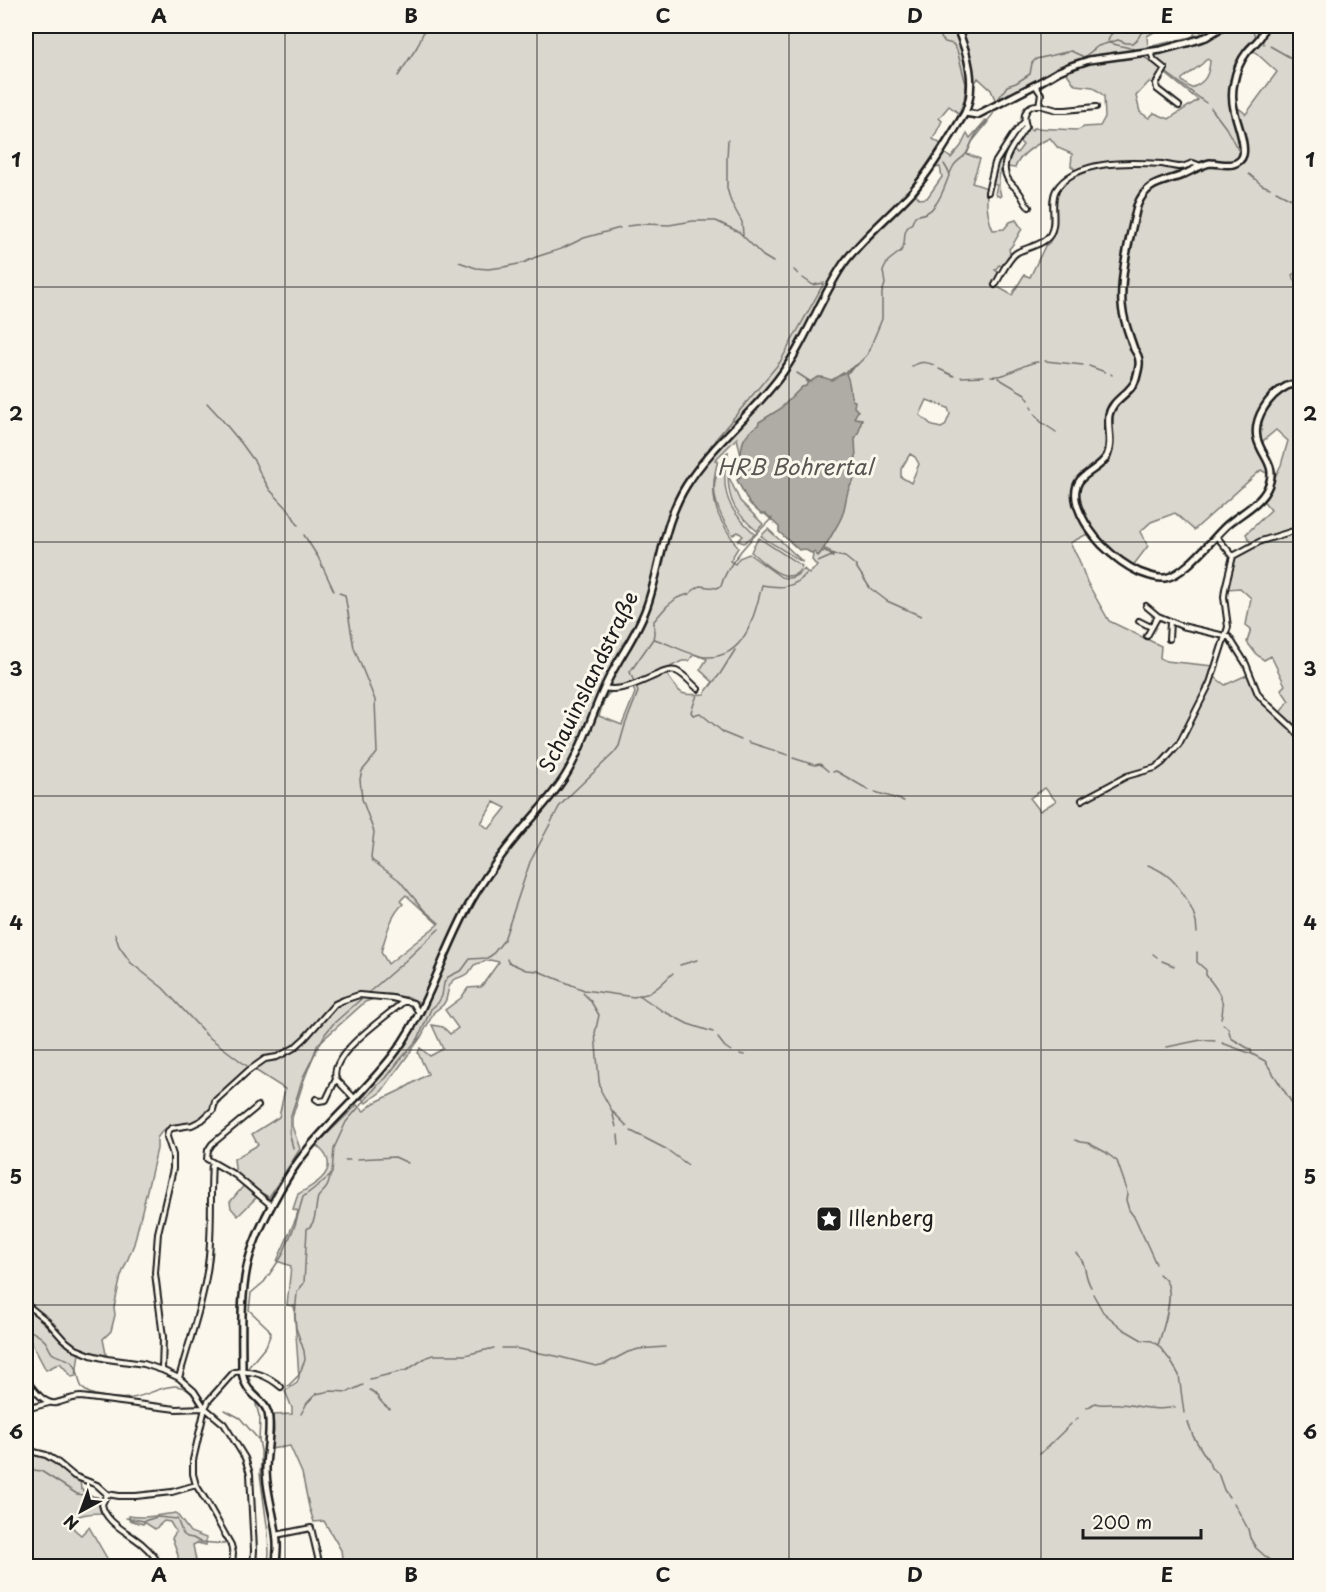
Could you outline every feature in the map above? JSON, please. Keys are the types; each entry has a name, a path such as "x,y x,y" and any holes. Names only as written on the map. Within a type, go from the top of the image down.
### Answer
{"main road":[{"name":"Schauinslandstraße","path":"275,1566 276,1535 266,1471 269,1416 264,1405 248,1389 243,1378 243,1296 247,1265 256,1239 296,1163 316,1139 356,1099 398,1049 419,1014 470,902 493,867 568,771 583,743 604,688 640,624 648,604 669,523 685,487 707,458 778,380 841,268 855,250 912,191 932,165 965,113 971,79 967,52 956,26"},
{"path":"965,113 977,115 1062,69 1089,60 1161,50 1201,39 1224,26"},
{"path":"1263,26 1261,37 1247,51 1234,81 1232,99 1243,143 1242,158 1233,164 1201,166 1155,184 1140,197 1122,286 1124,318 1139,362 1133,385 1117,400 1109,414 1110,441 1107,455 1080,481 1077,487 1077,502 1087,526 1115,558 1132,569 1156,578 1179,573 1267,489 1271,471 1267,456 1258,439 1257,428 1260,415 1274,396 1288,386 1300,383"}],"street":[{"path":"1150,51 1165,69 1156,84 1157,89 1179,106"},
{"path":"1035,85 1041,94 1039,105"},
{"path":"1029,207 1009,181 1005,166 1006,157 1026,126 1024,116 1026,111 1035,104 1058,110 1096,107"},
{"path":"988,192 995,163 1013,135 1025,122"},
{"path":"995,285 1016,252 1040,243 1050,235 1055,192 1066,179 1076,173 1108,164 1180,167 1193,163 1201,166"},
{"path":"1082,800 1127,776 1155,768 1171,754 1185,734 1210,682 1228,627 1224,597 1233,556 1261,541 1300,529"},
{"path":"1216,536 1233,556"},
{"path":"1146,606 1170,622 1225,636 1233,642 1246,664 1258,694 1292,726 1300,737"},
{"path":"1147,636 1158,616"},
{"path":"1139,621 1151,627"},
{"path":"1169,639 1170,622"},
{"path":"604,688 633,686 664,671 674,670 698,689"},
{"path":"162,1370 163,1337 155,1273 158,1233 173,1169 173,1155 167,1137 168,1131 202,1120 213,1110 215,1101 248,1071 265,1059 277,1057 294,1048 335,1004 359,995 392,998 413,1003 419,1014"},
{"path":"356,1099 336,1079 335,1070 363,1033 405,1000"},
{"path":"316,1099 326,1100 336,1079"},
{"path":"258,1106 212,1144 208,1150 207,1159 235,1175 272,1206"},
{"path":"179,1378 203,1292 209,1257 212,1162"},
{"path":"26,1304 75,1349 91,1355 136,1362 179,1378 194,1391 205,1408 224,1424 245,1458 250,1474 253,1566"},
{"path":"232,1566 231,1545 196,1485 193,1474 193,1460 205,1408 209,1400 234,1372 253,1371 272,1379 281,1387"},
{"path":"26,1379 49,1403"},
{"path":"26,1409 81,1397 176,1409 205,1408"},
{"path":"26,1450 46,1455 74,1476 97,1485 106,1494 119,1496 163,1493 196,1485"},
{"path":"106,1494 102,1504 106,1516 141,1543 160,1566"},
{"path":"276,1535 311,1528 320,1566"}],"shaded area":[{"path":"26,26 1176,26 1159,29 1147,36 1148,47 1191,37 1195,30 1191,26 1197,26 1201,32 1213,26 1300,26 1300,270 1292,275 1300,289 1300,1566 343,1566 341,1550 324,1521 314,1522 302,1473 290,1446 270,1449 274,1431 273,1415 292,1414 285,1391 297,1383 299,1377 294,1306 287,1305 291,1266 277,1261 296,1218 298,1211 293,1209 298,1194 321,1179 328,1169 326,1156 316,1145 357,1105 364,1111 374,1103 428,1074 418,1053 420,1048 430,1056 443,1049 432,1025 443,1027 450,1034 458,1028 445,1010 461,998 468,988 481,987 499,962 490,960 474,965 468,974 453,980 446,1000 434,1012 421,1037 382,1091 366,1103 362,1099 393,1061 423,1012 419,1002 388,994 365,1002 318,1044 292,1118 292,1126 300,1149 269,1197 261,1193 238,1216 231,1208 230,1202 246,1183 236,1176 234,1159 258,1145 252,1134 279,1117 285,1089 255,1070 226,1094 205,1121 184,1129 163,1130 157,1138 157,1149 134,1244 121,1276 111,1331 103,1339 107,1359 79,1353 76,1376 72,1377 60,1363 46,1370 26,1332","holes":["1253,50 1277,72 1246,114 1236,106 1237,83 1241,69","1207,59 1210,61 1209,70 1200,84 1191,88 1182,81","1062,66 1075,85 1093,87 1104,96 1105,117 1100,126 1084,127 1078,130 1033,128 1032,130 1027,127 1019,141 1023,145 1017,153 1013,150 1007,159 1007,167 1015,168 1025,153 1050,138 1058,148 1072,154 1071,166 1074,168 1073,176 1057,194 1054,209 1054,234 1045,246 1030,277 1024,275 1012,295 994,285 1000,273 995,270 999,265 1004,267 1011,257 1009,249 1022,229 1016,220 1010,222 1004,229 993,230 987,210 987,188 972,183 980,159 967,154 972,142 988,122 986,120 970,138 967,134 951,158 939,149 941,144 933,139 942,121 939,118 949,106 960,114 968,86 974,85 978,78 991,90 996,102","1162,72 1198,100 1169,119 1154,113 1149,118 1140,112 1136,96 1149,82 1153,83","940,167 942,177 927,198 920,199 916,195 935,168","927,400 948,408 950,414 945,426 941,428 933,426 920,415","1276,430 1288,441 1281,465 1273,481 1261,447 1264,440","737,438 741,456 820,545 830,551 833,557 830,554 812,550 812,560 817,566 809,574 804,569 791,578 781,577 749,554 739,558 735,564 730,561 738,548 717,512 714,495 718,461 715,460","910,454 919,464 911,483 901,477 901,469","1261,470 1268,474 1260,497 1271,510 1246,534 1251,544 1235,557 1227,589 1240,588 1251,598 1246,625 1251,629 1247,642 1264,660 1271,656 1285,685 1281,689 1289,701 1279,714 1258,694 1247,675 1225,685 1212,675 1213,666 1166,661 1160,658 1161,646 1109,621 1087,582 1070,543 1091,532 1125,565 1132,567 1148,546 1140,532 1151,522 1175,513 1194,530","694,654 707,659 700,670 713,682 704,694 682,693 668,676 670,667 682,661 689,661","633,687 635,693 622,725 599,716 606,696 613,691","1045,788 1056,801 1040,811 1030,798","494,802 506,808 489,829 481,823","406,895 438,924 388,964 381,952 389,926 403,904 400,901"]},
{"path":"1024,123 1025,125 1007,153 1001,168 1000,197 995,194 997,185 993,184 997,163 1013,136"},
{"path":"728,452 725,482 728,499 741,520 755,534 744,543 738,541 743,536 738,532 733,535 725,523 715,495 716,478 725,454"},
{"path":"728,475 740,501 763,524 757,531 735,507 728,485"},
{"path":"768,529 802,561 802,562 761,536"},
{"path":"759,538 802,566 797,573 791,576 777,572 751,552"},
{"path":"26,1451 53,1460 68,1473 80,1479 81,1489 97,1499 101,1513 75,1517 71,1519 71,1525 81,1535 89,1527 108,1560 121,1566 26,1566"},
{"path":"176,1513 190,1532 206,1538 206,1545 197,1543 193,1545 197,1566 177,1566 178,1556 172,1538 176,1532 170,1522 164,1521 155,1529 144,1522 143,1524 129,1520 129,1516 147,1517"}],"water":[{"name":"HRB Bohrertal","path":"858,364 846,374 852,400 855,401 854,407 858,411 854,418 862,419 855,439 856,458 852,464 851,473 854,480 842,516 818,556 814,552 799,550 779,532 779,527 749,503 737,480 740,478 733,464 736,457 741,454 742,444 748,434 759,422 780,409 802,387 806,386 808,382 806,380 810,382 821,377 832,380"}],"waterway":[{"path":"944,26 941,38 953,44 957,50 966,84 964,101 957,118"},
{"path":"1108,41 1111,34 1124,26"},
{"path":"995,100 1007,86 1030,74 1032,63 1036,59 1071,51 1084,57 1098,46 1118,40 1132,43 1141,33 1156,26"},
{"path":"1249,26 1255,35"},
{"path":"398,76 417,47 424,31"},
{"path":"1109,43 1134,49"},
{"path":"1270,46 1300,63"},
{"path":"1144,57 1161,68"},
{"path":"1167,73 1206,103"},
{"path":"1211,108 1226,128 1238,150"},
{"path":"856,366 867,355 882,319 882,293 885,284 883,271 888,261 901,251 905,233 915,216 929,211 938,201 954,165 966,154 977,133 994,112"},
{"path":"728,140 727,188 731,202 742,222 743,235"},
{"path":"944,164 950,174"},
{"path":"1249,174 1262,185 1270,188"},
{"path":"1276,191 1299,203"},
{"path":"627,226 716,221 739,232 763,256 773,262"},
{"path":"459,262 476,268 488,269 523,263 584,238 620,228"},
{"path":"794,270 798,274"},
{"path":"803,278 813,285 824,283"},
{"path":"716,439 780,362 824,283"},
{"path":"1045,361 1083,365"},
{"path":"912,366 923,362 934,365"},
{"path":"991,376 1004,375 1038,362"},
{"path":"1089,366 1105,372"},
{"path":"939,369 954,376"},
{"path":"797,373 811,382"},
{"path":"961,377 984,376"},
{"path":"998,378 1025,394 1029,400"},
{"path":"207,403 242,444 270,490 289,510 298,525"},
{"path":"1035,414 1041,422 1056,432"},
{"path":"709,448 712,444"},
{"path":"634,682 630,672 653,639 654,621 677,598 689,594 700,586 717,588 721,586 735,558 772,518"},
{"path":"304,535 318,557 334,591"},
{"path":"824,550 845,557 855,565 870,588 887,601 921,616"},
{"path":"818,562 834,555"},
{"path":"654,639 701,656 720,655 731,650 740,642 752,621 762,585 775,587 792,585 807,573"},
{"path":"339,593 345,595 354,648 375,700 377,753 362,771 360,779 362,799 374,832 372,860"},
{"path":"710,686 735,650"},
{"path":"252,1386 247,1369 266,1346 271,1333 249,1310 251,1293 264,1282 282,1256 295,1225 303,1197 332,1173 334,1148 346,1122 418,1039 431,1009 442,996 444,983 448,977 462,970 470,959 487,958 492,955 504,940 530,862 559,807 619,746 638,692 636,686"},
{"path":"697,695 691,712 693,715 700,713 724,733 741,740"},
{"path":"748,742 788,755"},
{"path":"793,758 815,765 820,764 828,771"},
{"path":"833,772 836,771 869,790"},
{"path":"875,792 904,801"},
{"path":"373,861 399,880 424,910 439,923"},
{"path":"1148,865 1166,875 1179,888 1193,912 1197,933"},
{"path":"368,993 439,929"},
{"path":"115,934 119,946 131,963 163,988 202,1030"},
{"path":"1197,952 1197,962 1206,970 1206,975 1222,1000 1221,1018"},
{"path":"1153,954 1157,957"},
{"path":"507,959 508,962 526,970 538,971 584,990 634,997 639,995 688,1024 713,1032"},
{"path":"680,965 697,960"},
{"path":"1162,961 1174,966"},
{"path":"640,995 654,990 673,973"},
{"path":"583,993 599,1015 595,1033 601,1091 612,1111 627,1126"},
{"path":"293,1148 290,1118 304,1075 325,1034 361,999"},
{"path":"1223,1024 1228,1028 1231,1038 1265,1061 1300,1112"},
{"path":"204,1032 247,1066"},
{"path":"718,1038 731,1051"},
{"path":"1167,1047 1201,1040 1215,1041"},
{"path":"1222,1043 1252,1054"},
{"path":"740,1054 744,1055"},
{"path":"612,1111 616,1127"},
{"path":"631,1131 666,1149 688,1165"},
{"path":"618,1135 619,1145"},
{"path":"1075,1140 1088,1143 1117,1161 1126,1187 1129,1210 1156,1264"},
{"path":"357,1159 395,1157 408,1163"},
{"path":"345,1160 350,1160"},
{"path":"288,1386 299,1375 305,1360 295,1316 297,1292 304,1283 307,1229 313,1223 318,1197 327,1186 330,1177"},
{"path":"1076,1253 1084,1265 1091,1287"},
{"path":"1159,1274 1166,1281 1169,1303 1158,1345 1179,1375 1184,1413"},
{"path":"1093,1294 1103,1312 1123,1329 1142,1340 1152,1341 1158,1345"},
{"path":"26,1328 43,1339 52,1353 73,1363 82,1387 91,1394 111,1398 132,1398 176,1386 191,1393 197,1403"},
{"path":"502,1348 556,1356 596,1366 628,1352 665,1347"},
{"path":"370,1379 407,1370 433,1355 465,1355 494,1348"},
{"path":"301,1414 316,1394 330,1391 348,1392 363,1385"},
{"path":"370,1390 390,1409"},
{"path":"1087,1408 1095,1403 1154,1409 1175,1407"},
{"path":"256,1404 260,1419 260,1474 268,1533 268,1566"},
{"path":"225,1410 240,1418 258,1439"},
{"path":"1075,1421 1078,1418"},
{"path":"1188,1422 1193,1436 1211,1468 1218,1473 1229,1497"},
{"path":"1040,1454 1071,1424"},
{"path":"26,1469 41,1471 77,1494 98,1497"},
{"path":"1234,1503 1256,1548 1276,1566"},
{"path":"126,1518 144,1521 157,1517 177,1519 183,1534 187,1537 200,1542 225,1544"}],"place":[{"name":"Illenberg","path":"829,1219"}]}
